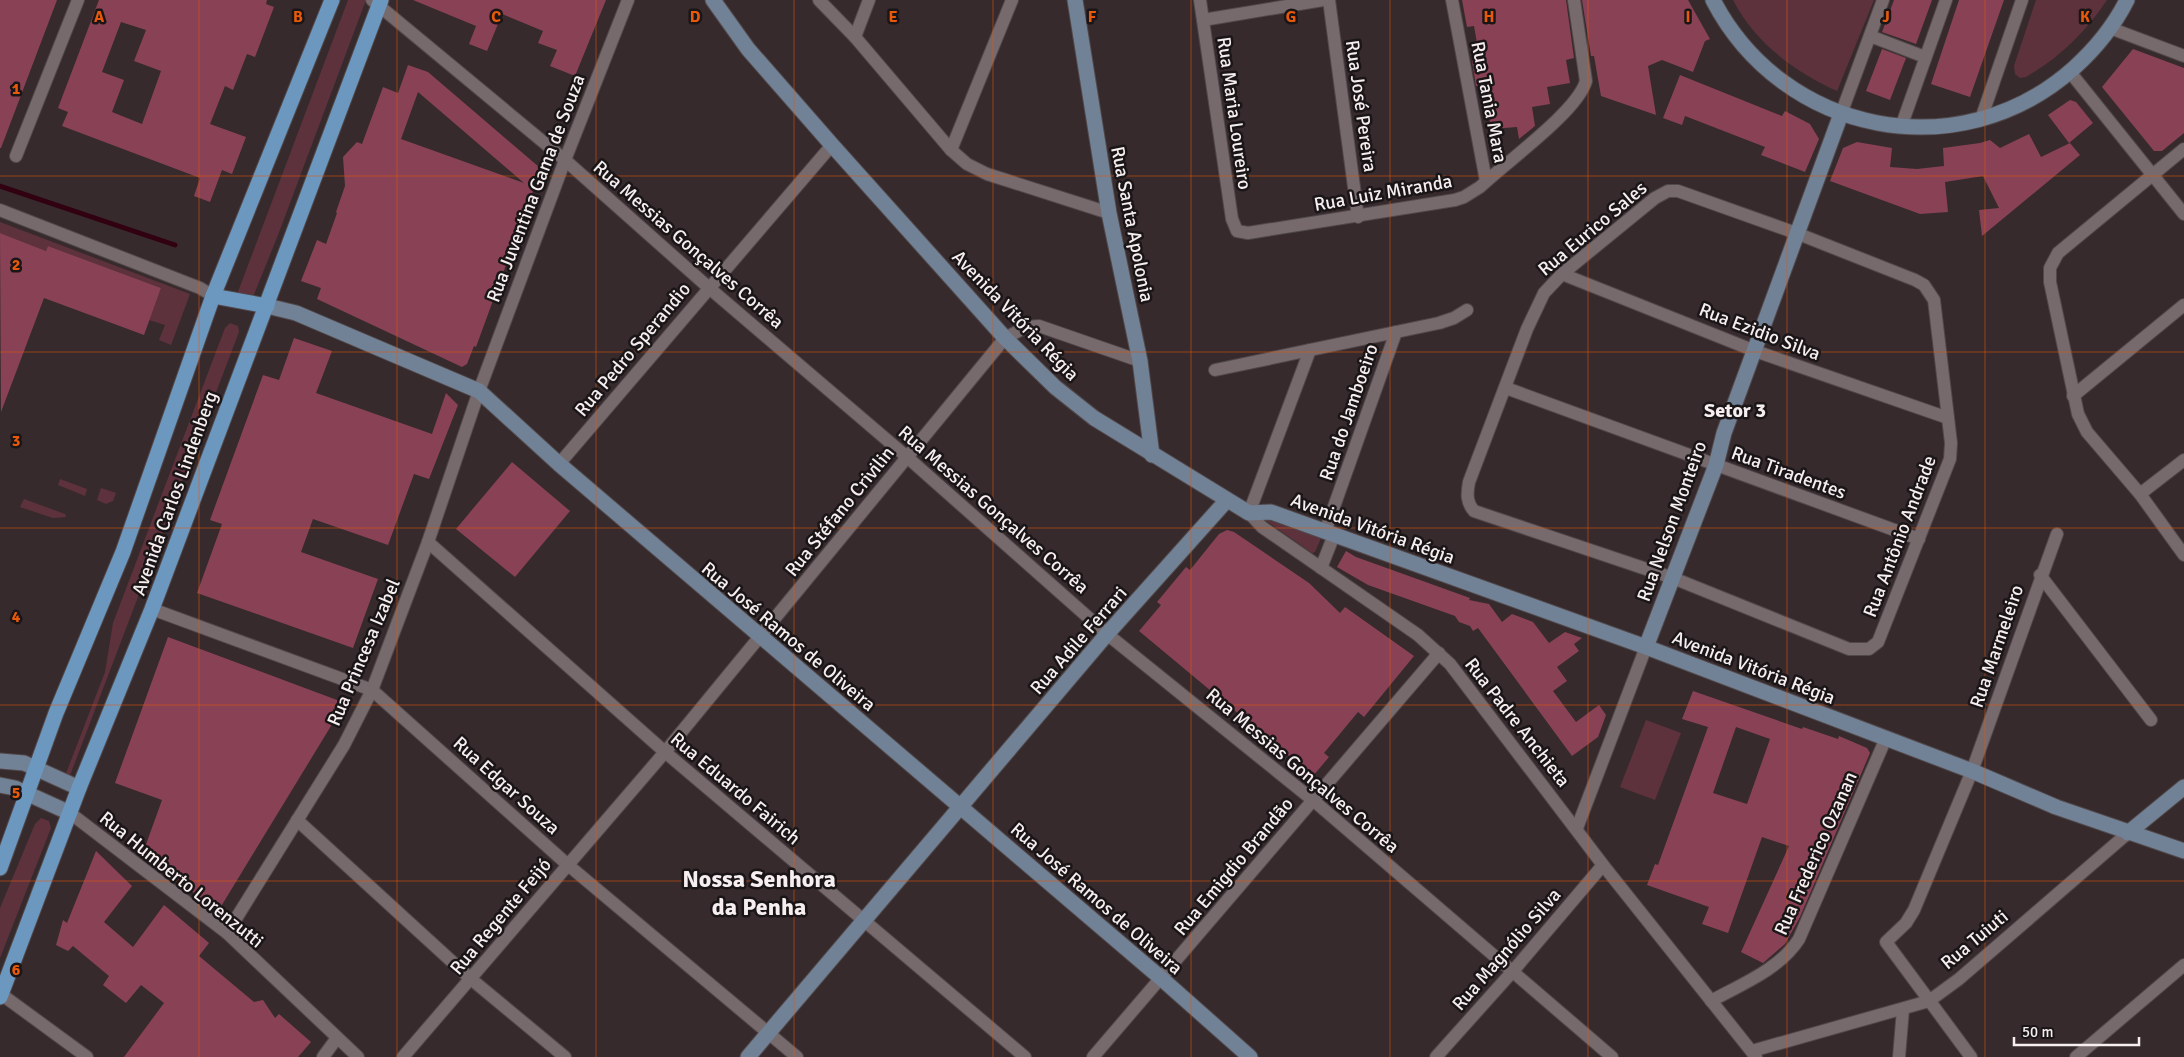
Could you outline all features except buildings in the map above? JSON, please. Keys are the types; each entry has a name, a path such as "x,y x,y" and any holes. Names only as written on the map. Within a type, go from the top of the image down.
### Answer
{"main road":[{"name":"Avenida Carlos Lindenberg","path":"0,868 56,713 123,552 213,296 332,0"},
{"name":"Avenida Carlos Lindenberg","path":"1,996 79,788 152,609 267,306 377,2"},
{"path":"213,296 267,306"}],"street":[{"path":"16,156 78,0"},
{"name":"Rua Juventina Gama de Souza","path":"479,391 564,160 628,0"},
{"name":"Avenida Vitória Régia","path":"713,0 748,49 832,145 1005,338 1055,387 1094,418 1249,513 1271,512 1646,647 1886,738 2056,807 2184,851"},
{"path":"819,0 855,38 951,150 967,164 987,174 1109,213"},
{"path":"855,38 869,0"},
{"path":"951,150 1012,0"},
{"name":"Rua Santa Apolonia","path":"1075,0 1109,213 1140,361 1152,454"},
{"name":"Rua Maria Loureiro","path":"1200,0 1232,219 1237,231"},
{"path":"1203,20 1323,0"},
{"name":"Rua José Pereira","path":"1329,0 1358,217"},
{"name":"Rua Tania Mara","path":"1452,0 1486,181"},
{"name":"Rua Luiz Miranda","path":"1237,231 1248,233 1358,217 1455,200 1473,192 1570,108 1584,89 1586,82 1574,0"},
{"path":"1713,0 1733,34 1764,68 1802,96 1841,114 1867,122 1901,127 1937,127 1981,119 2027,101 2070,72 2099,42 2127,0"},
{"path":"1841,114 1883,0"},
{"path":"1901,127 1946,0"},
{"path":"1981,119 2022,0"},
{"name":"Rua Messias Gonçalves Corrêa","path":"377,2 564,160 1108,634 1314,801 1612,1057"},
{"path":"2110,28 2184,56"},
{"path":"1870,36 1925,57"},
{"path":"2070,72 2184,214"},
{"name":"Rua Nelson Monteiro","path":"1577,828 1716,465 1724,433 1841,114"},
{"name":"Rua Pedro Sperandio","path":"558,464 708,287 832,145"},
{"path":"2184,149 2058,253 2050,268 2050,282 2078,414 2087,432 2140,494 2184,555"},
{"name":"Rua Eurico Sales","path":"1673,578 1474,511 1470,507 1467,493 1469,482 1534,312 1544,293 1562,274 1655,198 1668,191 1678,191 1796,233"},
{"path":"0,210 200,288 213,296"},
{"name":"Rua Antônio Andrade","path":"1673,578 1849,648 1869,649 1878,642 1950,459 1951,443 1934,300 1924,285 1796,233"},
{"name":"Rua Ezidio Silva","path":"1562,274 1755,351 1948,418"},
{"path":"2073,396 2184,305"},
{"name":"Rua José Ramos de Oliveira","path":"267,306 296,312 479,391 558,464 1162,979 1250,1057"},
{"path":"1215,370 1447,321 1467,310"},
{"path":"1005,338 1026,327 1039,326 1140,361"},
{"name":"Rua do Jamboeiro","path":"1320,568 1329,533 1396,332"},
{"name":"Rua Stéfano Crivilin","path":"760,638 1005,338"},
{"path":"1249,513 1310,350"},
{"name":"Rua Tiradentes","path":"1506,388 1919,539"},
{"name":"Rua Princesa Izabel","path":"227,934 344,745 372,690 428,542 479,391"},
{"path":"2140,494 2184,460"},
{"name":"Rua Adile Ferrari","path":"748,1057 1108,634 1228,500"},
{"name":"Rua Padre Anchieta","path":"1249,513 1262,527 1418,635 1439,653 1460,676 1577,828 1603,865 1754,1054"},
{"name":"Rua Marmeleiro","path":"1929,1001 1886,942 1906,923 1914,910 1972,772 2056,534"},
{"name":"Rua Eduardo Fairich","path":"428,542 665,752 1025,1057"},
{"path":"2040,575 2151,720"},
{"name":"Rua Edgar Souza","path":"152,609 372,690 568,865 797,1057"},
{"name":"Rua Regente Feijó","path":"403,1057 665,752 760,638"},
{"name":"Rua Emigdio Brandão","path":"1093,1057 1162,979 1439,653"},
{"name":"Rua Frederico Ozanan","path":"1711,1001 1777,964 1793,948 1886,738"},
{"path":"0,762 15,761 37,767 79,788"},
{"path":"0,785 28,793 70,813"},
{"name":"Rua Tuiuti","path":"1754,1054 1929,1001 1959,979 2128,832 2184,787"},
{"name":"Rua Humberto Lorenzutti","path":"70,813 227,934 358,1057"},
{"path":"297,820 471,979 565,1057"},
{"name":"Rua Magnólio Silva","path":"1436,1057 1513,971 1603,865"},
{"path":"2076,1057 2184,965"},
{"path":"1,996 87,1057"},
{"path":"1929,1001 1971,1057"},
{"path":"1899,1057 1903,1009"},
{"path":"323,1057 337,1038"}],"shaded area":[{"path":"348,0 366,0 253,297 236,297"},
{"path":"1733,0 1874,0 1837,91 1806,75 1764,43"},
{"path":"2036,0 2107,0 2081,34 2061,53 2026,77 2020,78 2015,74 2014,66"},
{"path":"0,222 190,294 171,345 159,340 165,325 149,320 161,288 48,246 46,251 0,233"},
{"path":"230,323 238,326 239,332 69,778 65,776 105,672 113,623 225,328"},
{"path":"60,479 87,489 85,496 58,485"},
{"path":"101,488 116,493 113,501 106,504 97,500"},
{"path":"24,499 65,514 66,517 53,518 20,507"},
{"path":"1264,519 1321,538 1315,552 1312,553"},
{"path":"1646,720 1681,733 1655,800 1620,787"},
{"path":"41,818 49,821 51,828 0,958 0,908 35,824"}],"waterway":[{"path":"0,186 175,245"}],"district":[{"name":"Setor 3","path":"1735,410"},
{"name":"Nossa Senhora da Penha","path":"759,893"}]}
